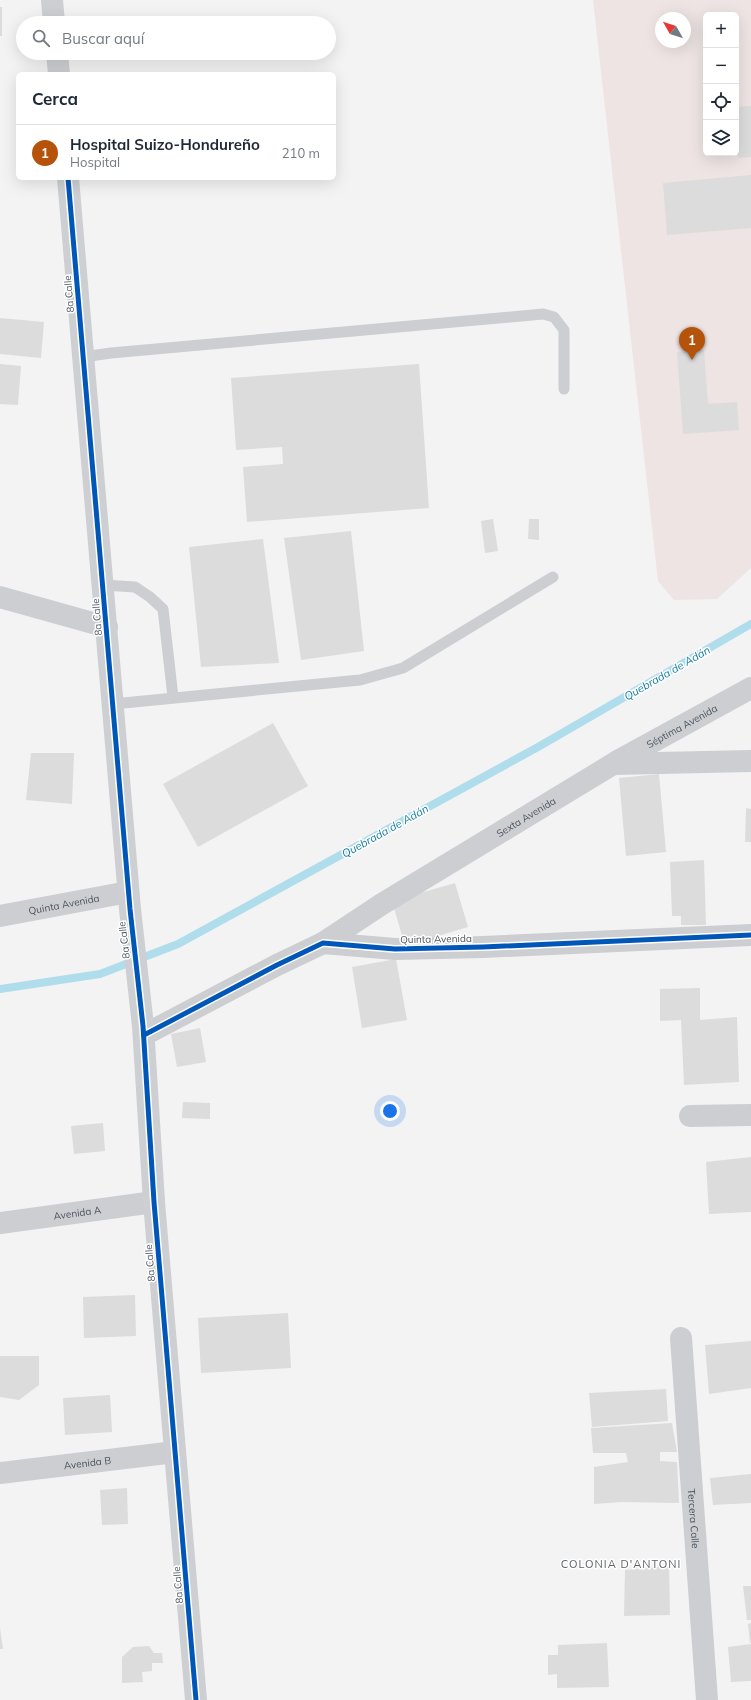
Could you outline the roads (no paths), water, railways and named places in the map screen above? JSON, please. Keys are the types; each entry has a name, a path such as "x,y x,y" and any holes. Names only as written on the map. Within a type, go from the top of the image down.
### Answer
{"street":[{"path":"52,0 53,16"},
{"path":"57,60 58,72"},
{"name":"8a Calle","path":"68,180 129,900 144,1031 154,1202 196,1700"},
{"path":"0,597 107,627"},
{"name":"Séptima Avenida","path":"613,764 751,688"},
{"name":"Sexta Avenida","path":"323,943 382,904 613,764 751,761"},
{"name":"Quinta Avenida","path":"0,916 129,900"},
{"name":"Quinta Avenida","path":"323,943 395,949 483,947 751,934"},
{"path":"144,1031 323,943"},
{"path":"690,1116 751,1115"},
{"name":"Avenida A","path":"0,1223 154,1202"},
{"name":"Tercera Calle","path":"681,1338 707,1700"},
{"name":"Avenida B","path":"0,1473 175,1452"}],"lane":[{"path":"83,357 111,353 543,314 554,317 564,330 564,389"},
{"path":"113,704 360,680 403,668 553,577"},
{"path":"103,585 135,587 150,597 163,609 173,697"}],"waterway":[{"name":"Quebrada de Adán","path":"0,989 100,974 178,944 538,747 751,624"}],"place":[{"name":"Hospital Suizo-Hondureño","path":"692,360"}],"district":[{"name":"COLONIA D'ANTONI","path":"621,1564"}]}
